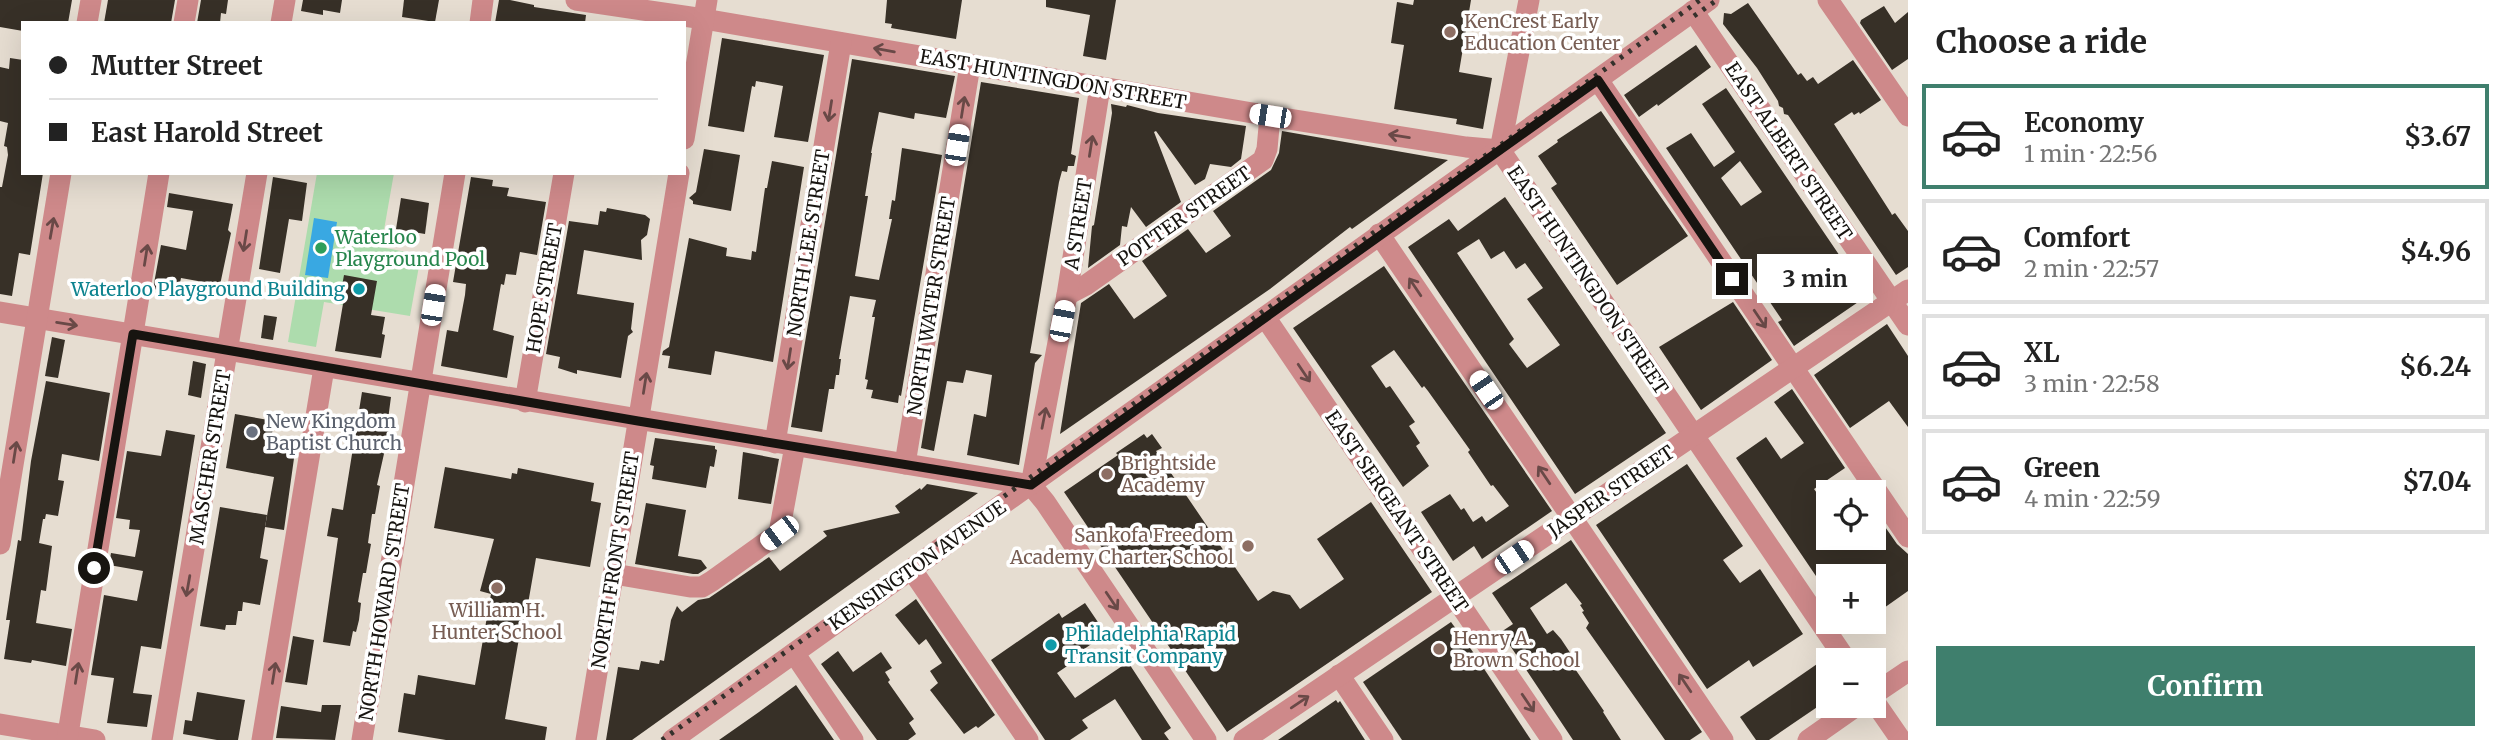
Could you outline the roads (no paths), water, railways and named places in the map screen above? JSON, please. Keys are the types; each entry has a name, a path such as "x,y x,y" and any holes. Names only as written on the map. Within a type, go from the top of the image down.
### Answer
{"street":[{"path":"87,21 91,0"},
{"path":"184,21 188,0"},
{"path":"281,21 285,0"},
{"path":"480,21 483,0"},
{"path":"1500,150 1529,0"},
{"path":"1828,0 1908,116"},
{"name":"KENSINGTON AVENUE","path":"678,738 1701,5"},
{"name":"EAST ALBERT STREET","path":"1701,5 1900,295 1908,325"},
{"name":"EAST HUNTINGDON STREET","path":"586,9 705,10 841,43 1270,116 1500,150 1838,648"},
{"path":"686,127 705,10"},
{"name":"NORTH LEE STREET","path":"614,574 702,587 779,533 785,444 841,43"},
{"name":"NORTH WATER STREET","path":"905,464 970,65"},
{"path":"1598,80 1908,537"},
{"name":"A STREET","path":"1031,485 1067,295 1100,87"},
{"name":"POTTER STREET","path":"1067,295 1086,285 1263,160 1267,149 1270,116"},
{"path":"0,544 61,175"},
{"path":"67,738 159,175"},
{"name":"MASCHER STREET","path":"162,740 257,175"},
{"name":"NORTH HOWARD STREET","path":"362,740 455,175"},
{"name":"HOPE STREET","path":"525,402 564,175"},
{"name":"NORTH FRONT STREET","path":"586,740 679,175"},
{"path":"1379,234 1723,740"},
{"name":"JASPER STREET","path":"1244,740 1900,295"},
{"path":"0,313 1031,485 1206,740"},
{"name":"EAST SERGEANT STREET","path":"1265,317 1552,740"},
{"path":"262,740 324,368"},
{"path":"912,570 1028,740"},
{"path":"794,653 853,740"},
{"path":"1886,686 1908,671"},
{"path":"1339,675 1383,740"},
{"path":"1808,740 1839,718"},
{"path":"1886,718 1901,740"},
{"path":"0,724 67,738 95,740"}],"water":[{"name":"Waterloo Playground Pool","path":"314,218 337,222 328,278 305,275"}],"railway":[{"path":"662,740 1498,147 1700,0"},
{"path":"1694,16 1717,0"}],"place":[{"name":"KenCrest Early Education Center","path":"1450,32"},
{"name":"Waterloo Playground Pool","path":"321,248"},
{"name":"Waterloo Playground Building","path":"359,289"},
{"name":"New Kingdom Baptist Church","path":"252,432"},
{"name":"Brightside Academy","path":"1107,474"},
{"name":"Sankofa Freedom Academy Charter School","path":"1248,546"},
{"name":"William H. Hunter School","path":"497,588"},
{"name":"Philadelphia Rapid Transit Company","path":"1051,645"},
{"name":"Henry A. Brown School","path":"1439,649"}]}
